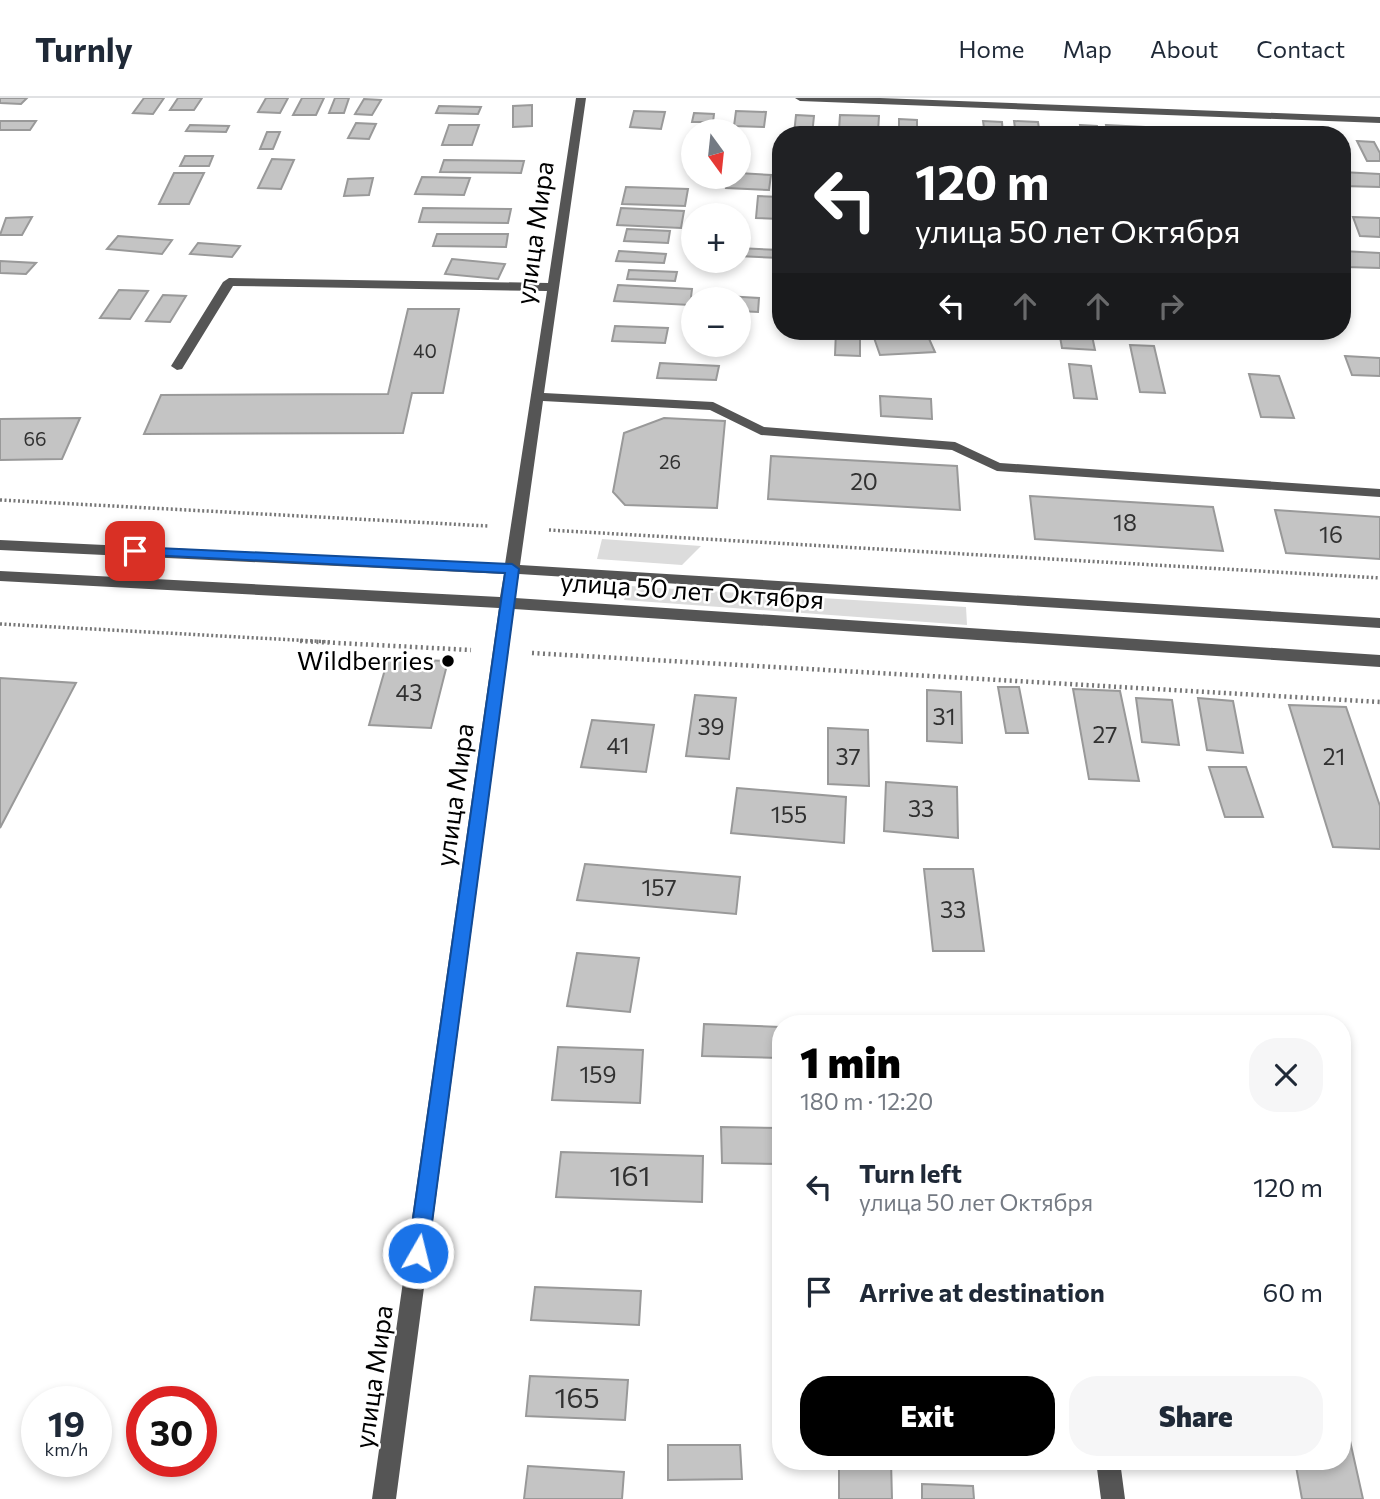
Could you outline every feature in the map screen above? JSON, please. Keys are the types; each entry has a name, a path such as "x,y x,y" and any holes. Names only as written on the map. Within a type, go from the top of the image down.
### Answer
{"street":[{"name":"улица Мира","path":"384,1499 507,603 581,98"},
{"path":"800,98 1380,120"},
{"path":"177,366 229,282 554,287"},
{"path":"537,397 713,406 761,431 955,446 997,467 1380,493"},
{"name":"улица 50 лет Октября","path":"0,545 512,569 1380,623"},
{"name":"улица 50 лет Октября","path":"0,576 507,603 1380,661"},
{"path":"1109,1470 1113,1499"}],"path":[{"path":"0,500 1380,579"},
{"path":"0,624 1380,702"}],"shaded area":[{"path":"602,539 701,546 682,565 597,559"},
{"path":"629,586 966,607 967,625 624,600"}],"building":[{"path":"0,98 27,98 21,104 0,103"},
{"path":"144,98 164,98 153,114 133,113"},
{"path":"178,98 202,98 194,110 170,110"},
{"path":"266,98 288,98 280,113 258,112"},
{"path":"302,98 324,98 316,115 293,115"},
{"path":"335,98 349,98 344,113 329,113"},
{"path":"364,99 381,100 372,115 355,114"},
{"path":"532,105 532,126 513,127 513,106"},
{"path":"439,106 481,107 478,114 436,113"},
{"path":"634,111 665,112 661,129 630,127"},
{"path":"736,111 766,112 764,127 751,127 751,119 735,119"},
{"path":"694,113 714,114 713,119 693,119"},
{"path":"796,115 814,116 813,126 795,126"},
{"path":"840,115 879,116 878,126 839,126"},
{"path":"899,119 917,120 917,126 899,126"},
{"path":"0,121 36,121 30,130 0,130"},
{"path":"983,121 1002,122 1002,126 984,126"},
{"path":"1014,121 1038,122 1039,126 1015,126"},
{"path":"356,123 376,124 369,139 348,138"},
{"path":"190,125 229,126 226,132 186,131"},
{"path":"449,125 479,125 472,145 442,145"},
{"path":"267,132 280,132 273,149 260,149"},
{"path":"1357,141 1374,142 1380,153 1380,161 1367,161"},
{"path":"185,156 213,156 209,166 180,166"},
{"path":"272,159 294,160 281,189 258,188"},
{"path":"444,160 524,161 521,173 440,172"},
{"path":"1351,172 1380,174 1380,187 1351,186"},
{"path":"174,173 204,173 189,204 159,204"},
{"path":"751,174 771,175 769,190 748,189 751,189"},
{"path":"422,177 470,178 464,195 415,194"},
{"path":"373,178 369,195 344,196 348,179"},
{"path":"626,187 688,189 686,203 681,203 681,206 622,204"},
{"path":"758,196 772,197 772,219 756,218"},
{"path":"423,208 511,209 508,223 419,222"},
{"path":"621,208 681,211 681,228 617,225"},
{"path":"32,217 22,235 0,235 6,218"},
{"path":"1353,217 1380,218 1380,237 1360,236"},
{"path":"627,229 670,231 668,243 624,241"},
{"path":"437,234 508,234 506,247 433,246"},
{"path":"118,236 172,240 162,254 107,249"},
{"path":"198,243 240,246 232,257 190,254"},
{"path":"751,249 772,250 772,258 751,257"},
{"path":"619,251 666,254 664,263 616,261"},
{"path":"1351,251 1380,253 1380,268 1351,267"},
{"path":"452,259 505,264 498,279 445,274"},
{"path":"0,261 36,263 26,274 0,273"},
{"path":"629,270 677,272 675,281 627,279"},
{"path":"618,285 681,288 681,305 614,301"},
{"path":"119,290 148,291 130,319 100,318"},
{"path":"163,295 186,296 170,322 146,321"},
{"path":"751,298 759,298 758,312 751,312"},
{"path":"408,309 459,309 443,393 412,393 403,433 144,434 161,395 388,394"},
{"path":"615,326 668,328 665,343 612,341"},
{"path":"836,340 860,340 860,356 835,355"},
{"path":"875,340 930,340 935,352 880,355"},
{"path":"1061,340 1093,340 1095,350 1062,348"},
{"path":"1130,345 1154,346 1165,393 1140,392"},
{"path":"1345,356 1380,358 1380,376 1352,375"},
{"path":"660,363 719,366 716,380 657,378"},
{"path":"1069,364 1091,366 1097,399 1074,398"},
{"path":"1249,374 1279,376 1294,418 1261,417"},
{"path":"880,396 931,399 932,419 881,416"},
{"path":"80,418 62,459 0,460 0,419"},
{"path":"664,418 725,421 717,508 625,505 613,492 624,433"},
{"path":"771,456 957,466 960,510 768,499"},
{"path":"1030,496 1213,507 1223,551 1035,539"},
{"path":"1275,510 1380,517 1380,559 1286,553"},
{"path":"388,659 448,661 431,728 369,725"},
{"path":"0,678 76,683 0,828"},
{"path":"998,687 1019,687 1028,733 1006,733"},
{"path":"1073,689 1120,691 1139,781 1089,779"},
{"path":"927,690 961,692 962,743 927,741"},
{"path":"695,695 736,698 729,759 686,756"},
{"path":"1136,698 1172,700 1179,745 1142,742"},
{"path":"1198,698 1233,701 1243,753 1207,750"},
{"path":"1289,705 1346,707 1380,806 1380,849 1333,847"},
{"path":"592,720 654,725 646,772 581,767"},
{"path":"828,728 868,730 869,786 828,784"},
{"path":"1209,767 1246,767 1263,817 1225,817"},
{"path":"886,782 957,787 958,838 884,831"},
{"path":"737,788 846,797 844,843 731,833"},
{"path":"585,864 740,877 736,914 577,900"},
{"path":"924,869 973,869 984,951 933,951"},
{"path":"577,953 639,958 630,1012 567,1006"},
{"path":"704,1024 772,1027 772,1058 702,1056"},
{"path":"558,1047 643,1050 640,1103 552,1100"},
{"path":"721,1127 772,1128 772,1164 722,1163"},
{"path":"561,1152 703,1156 702,1202 556,1197"},
{"path":"535,1287 641,1291 639,1325 531,1320"},
{"path":"530,1376 628,1380 625,1420 526,1416"},
{"path":"668,1445 740,1445 742,1479 668,1480"},
{"path":"1351,1445 1363,1499 1302,1499 1297,1470 1351,1470"},
{"path":"528,1466 624,1472 622,1499 524,1499"},
{"path":"839,1470 891,1470 892,1499 839,1499"},
{"path":"922,1484 973,1486 974,1499 922,1499"}],"place":[{"name":"Wildberries","path":"448,661"}],"route":[{"path":"135,551 512,569 418,1253"}]}
